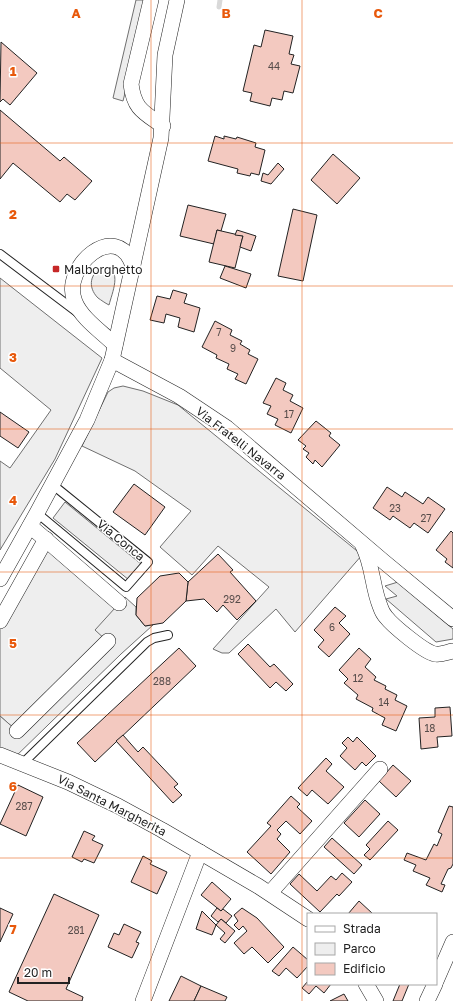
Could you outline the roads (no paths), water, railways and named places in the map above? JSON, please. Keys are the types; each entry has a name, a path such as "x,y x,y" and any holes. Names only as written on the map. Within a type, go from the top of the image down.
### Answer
{"street":[{"path":"151,0 131,84 136,105 144,113 163,126"},
{"path":"0,579 53,485 87,420 112,360 132,266 155,173 163,126 163,79 165,54 177,0"},
{"path":"115,344 80,311 75,303 72,293 74,281 84,260 92,252 103,246 114,246 124,251 130,259 132,266"},
{"name":"Via Fratelli Navarra","path":"112,360 178,396 227,428 453,619"},
{"path":"34,519 46,539 119,603"},
{"path":"0,621 46,539"},
{"name":"Via Fratelli Navarra","path":"361,542 368,556 380,606 385,616 428,651 435,654 443,654 453,651"},
{"path":"17,730 108,641"},
{"name":"Via Santa Margherita","path":"0,756 68,782 118,806 270,893 307,918"},
{"path":"270,893 380,769"},
{"path":"143,1001 200,852"},
{"path":"437,978 453,942"},
{"path":"367,985 376,1001"},
{"path":"427,1001 434,985"}],"lane":[{"path":"0,254 90,322"},
{"name":"Via Conca","path":"34,519 126,587 148,562 53,485"},
{"path":"22,764 147,642 154,638 168,635"}],"waterway":[{"path":"219,7 220,0"}],"place":[{"name":"Malborghetto","path":"56,269"}]}
